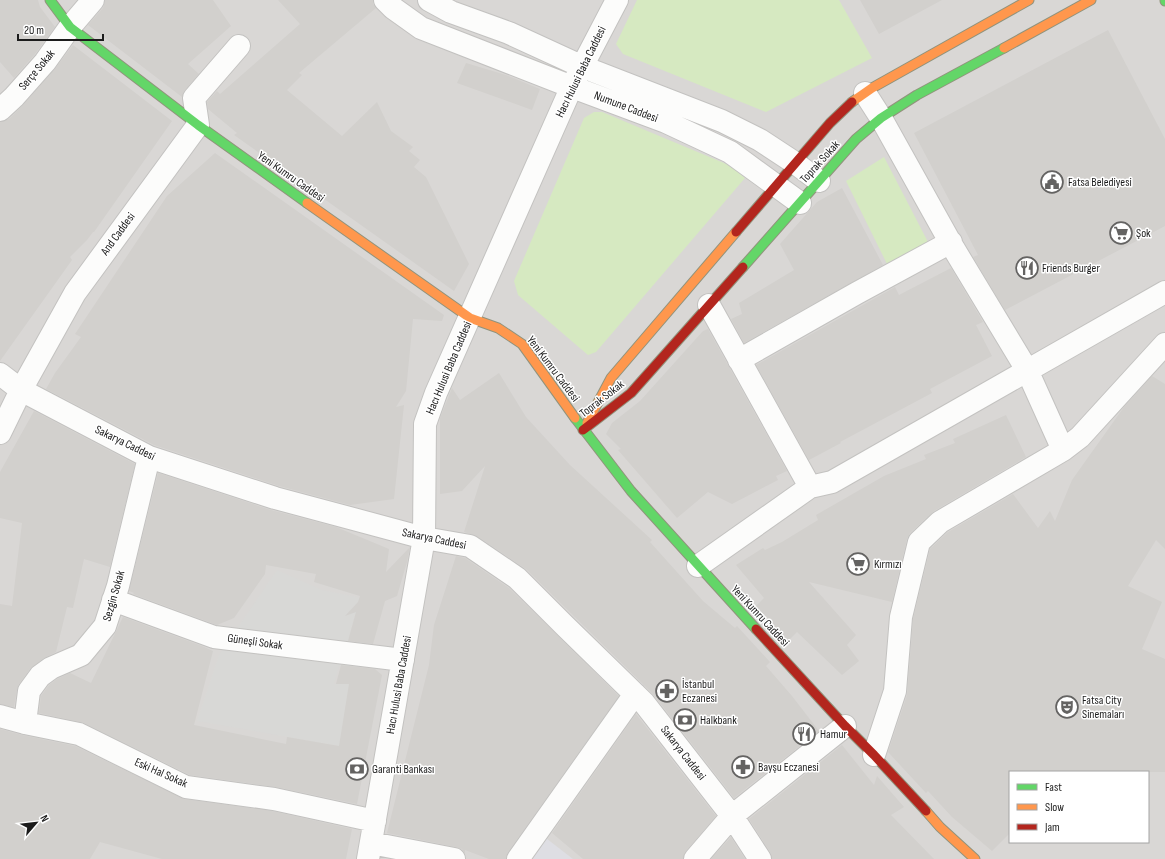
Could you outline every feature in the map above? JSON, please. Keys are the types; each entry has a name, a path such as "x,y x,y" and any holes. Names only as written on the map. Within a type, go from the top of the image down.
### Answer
{"street":[{"name":"Yeni Kumru Caddesi","path":"50,0 70,27 198,125 470,318 498,328 522,344 583,430 631,491 845,726 874,755 940,827 975,859"},
{"name":"Serçe Sokak","path":"0,110 14,97 45,62 70,27 93,0"},
{"name":"Numune Caddesi","path":"385,0 393,8 421,28 666,122 730,152 800,203"},
{"name":"Numune Caddesi","path":"429,0 451,12 509,33 583,67 722,121 760,140 819,181"},
{"name":"Hacı Hulusi Baba Caddesi","path":"369,851 424,538 425,424 436,393 572,86 617,0"},
{"name":"Toprak Sokak","path":"583,430 611,378 775,186 830,123 850,103 1029,0"},
{"name":"Toprak Sokak","path":"583,430 631,394 856,139 881,118 917,95 1091,0"},
{"path":"198,125 194,98 239,46"},
{"path":"865,93 1027,370 1063,450"},
{"name":"And Caddesi","path":"0,433 21,390 74,293 198,125"},
{"path":"739,360 951,242"},
{"path":"698,566 810,487 832,482 1165,292"},
{"path":"709,306 810,487"},
{"path":"874,755 895,691 901,617 920,542 940,522 1063,450 1080,437 1165,344"},
{"name":"Sakarya Caddesi","path":"0,374 21,390 149,457 275,498 424,538 470,546 517,578 644,703 732,816 760,859"},
{"name":"Sezgin Sokak","path":"25,723 29,691 40,676 51,668 81,655 105,626 149,457"},
{"name":"Güneşli Sokak","path":"113,600 214,637 403,660"},
{"path":"518,859 635,694"},
{"name":"Eski Hal Sokak","path":"0,716 25,723 79,734 186,786 274,799 375,821"},
{"path":"695,859 732,816 845,726"},
{"path":"369,851 454,859"}],"shaded area":[{"path":"0,0 1165,0 1165,859 0,859"},
{"path":"277,570 322,590 382,602 379,621 355,614 349,636 366,640 364,667 339,666 334,684 349,684 340,746 197,721 219,655"},
{"path":"542,835 573,859 527,859"}],"green space":[{"path":"637,0 839,0 872,58 766,112 623,54 616,44"},
{"path":"594,112 602,112 731,166 745,178 596,352 588,355 518,295 514,281 584,118"},
{"path":"884,157 929,244 888,266 846,181"}],"building":[{"path":"0,0 38,0 40,7 55,27 35,54 14,78 0,62"},
{"path":"105,0 213,0 231,26 188,64 199,74 185,90 182,97 88,25 103,8"},
{"path":"278,0 373,0 373,4 376,8 299,73 302,75 287,90 342,136 377,102 391,131 413,147 409,151 420,160 414,167 426,177 469,264 454,291 234,135 237,133 208,109 207,102 217,91 220,94 300,24"},
{"path":"860,0 942,0 879,34"},
{"name":"Fatsa Belediyesi","path":"1108,30 1165,139 1165,226 1005,310 973,257 978,255 914,133"},
{"path":"73,45 172,121 94,232 70,257 72,260 0,361 0,122 9,119 23,105 54,70"},
{"path":"466,63 506,75 540,89 532,110 457,83"},
{"path":"215,153 444,315 442,321 413,319 406,391 396,407 404,405 394,499 350,505 279,486 154,445 46,389 55,373 81,337 75,334 167,196"},
{"path":"842,188 883,265 744,343 731,319 742,314 739,303 794,270 780,244 817,202"},
{"path":"951,268 983,322 976,325 992,356 930,389 932,393 809,460 756,365 895,287 899,295"},
{"path":"708,329 787,471 776,476 778,480 732,504 708,492 677,518 618,450 621,449 606,434 612,423 640,401 703,331"},
{"path":"499,373 526,417 570,465 652,540 650,542 703,601 735,628 737,626 770,662 766,666 819,731 734,798 653,694 526,569 477,536 464,532 485,466 462,491 440,494 440,418 452,388 460,400"},
{"path":"1152,376 1165,384 1165,549 1156,540 1128,586 1162,602 1142,649 1165,659 1165,772 1009,771 1009,834 992,851 952,817 928,791 926,793 888,752 907,695 913,619 930,549 948,532 1013,494 1038,528 1050,511 1055,521 1072,480 1124,407"},
{"path":"34,411 135,464 110,567 84,559 73,608 67,607 56,652 44,658 30,669 19,684 14,707 0,704 0,604 12,606 22,523 0,518 0,472"},
{"path":"1006,415 1026,457 934,511 910,533 907,539 892,602 809,582 856,635 847,645 859,661 842,675 797,632 786,643 754,608 764,598 736,565 763,548 765,550 782,542 818,520 816,515 884,476 926,459 924,455 955,443 953,439"},
{"path":"158,473 271,510 336,527 389,549 386,572 410,547 397,596 385,601 373,644 348,641 356,612 345,616 358,602 360,596 314,582 316,574 266,565 265,574 234,618 217,625 133,594 134,593 129,591"},
{"path":"456,556 465,558 509,588 619,696 508,852 506,859 489,859 465,850 465,854 462,849 456,847 387,833 429,665 434,625"},
{"path":"123,617 213,651 194,725 286,744 287,737 339,746 349,684 336,684 341,665 375,669 382,675 357,804 276,787 190,775 84,723 39,713 41,696 49,685 57,679 70,673 91,683"},
{"path":"636,714 716,816 686,851 683,859 583,859 552,833"},
{"path":"0,729 75,746 184,799 272,811 352,829 346,859 162,859 100,842 90,859 0,859"},
{"path":"842,745 874,785 877,776 904,807 891,815 934,859 772,859 770,852 749,819"},
{"path":"731,837 745,859 711,859"}],"traffic: fast":[{"path":"50,0 70,27 198,125 307,203"},
{"path":"743,267 856,139 881,118 917,95 1004,48"},
{"path":"575,418 631,491 756,629"}],"traffic: slow":[{"path":"852,102 872,88 1029,0"},
{"path":"1004,48 1091,0"},
{"path":"307,203 470,318 498,328 522,344 575,418"},
{"path":"587,423 611,378 736,232"},
{"path":"926,811 940,827 975,859"}],"traffic: jam":[{"path":"736,232 830,123 852,102"},
{"path":"583,430 631,393 743,267"},
{"path":"756,629 926,811"}],"place":[{"name":"Fatsa Belediyesi","path":"1052,182"},
{"name":"Şok","path":"1121,233"},
{"name":"Friends Burger","path":"1027,268"},
{"name":"Kırmızı","path":"858,564"},
{"name":"İstanbul Eczanesi","path":"667,691"},
{"name":"Fatsa City Sinemaları","path":"1067,707"},
{"name":"Halkbank","path":"685,720"},
{"name":"Hamur","path":"804,734"},
{"name":"Bayşu Eczanesi","path":"743,767"},
{"name":"Garanti Bankası","path":"357,769"}]}
